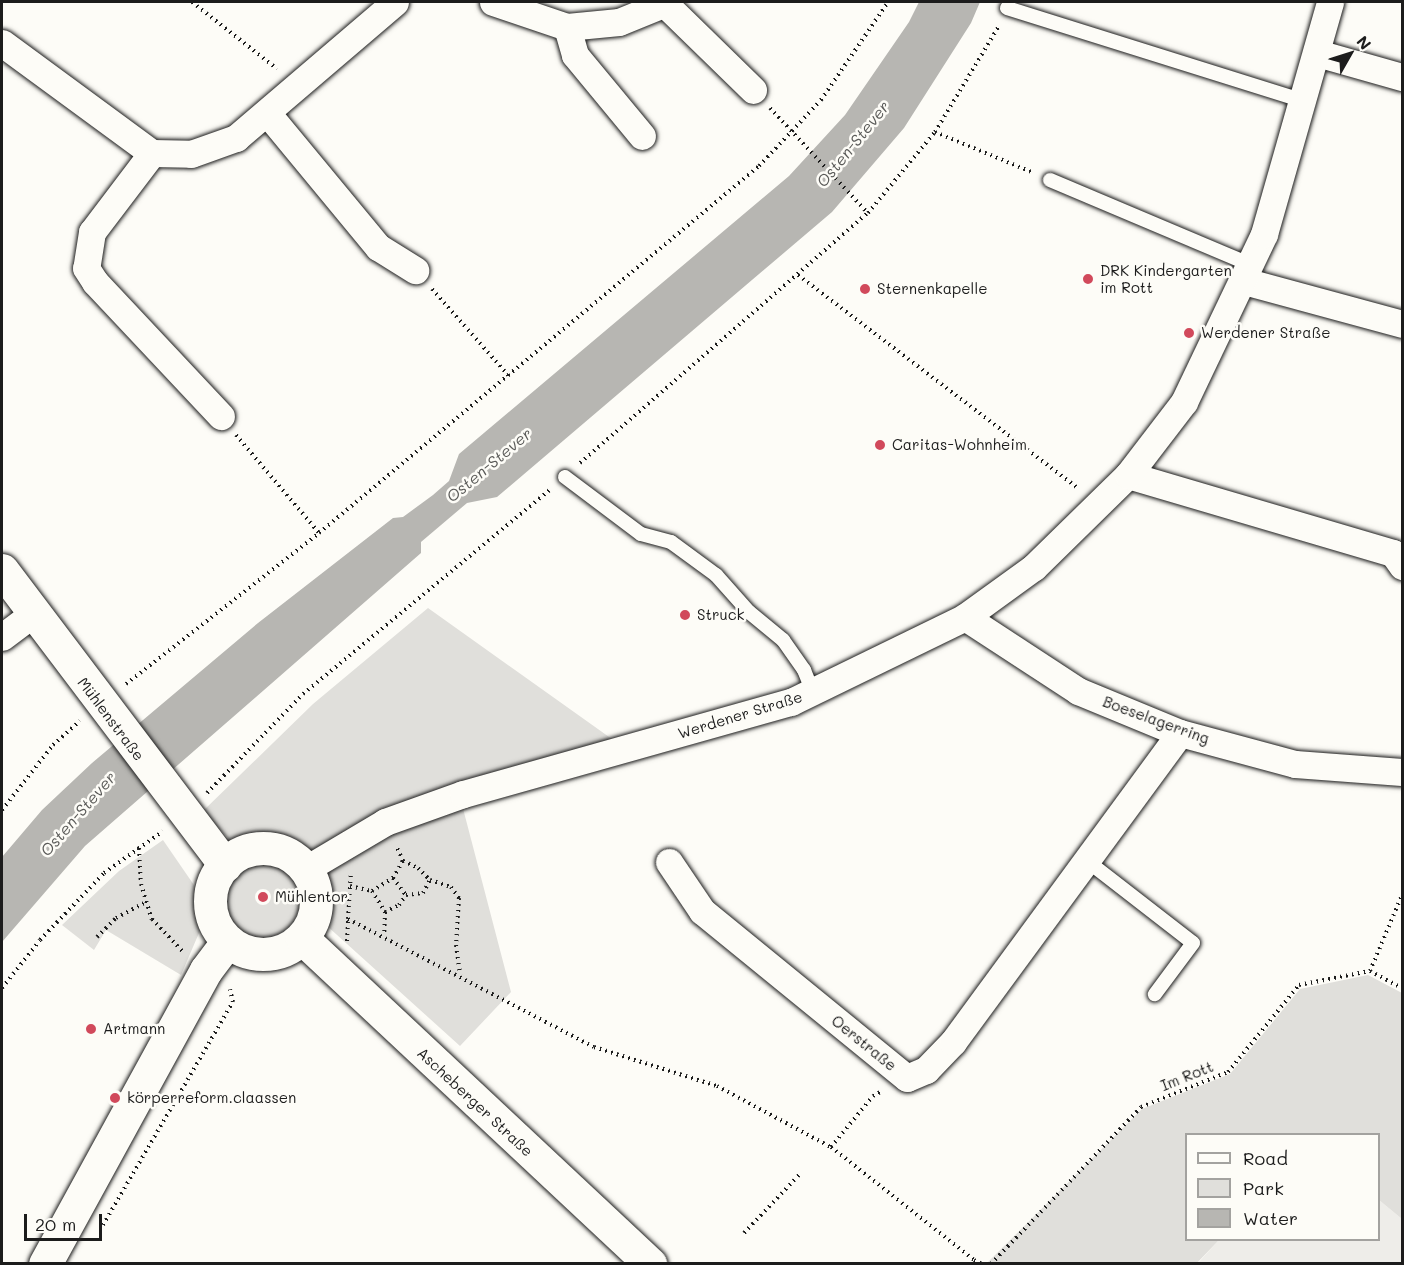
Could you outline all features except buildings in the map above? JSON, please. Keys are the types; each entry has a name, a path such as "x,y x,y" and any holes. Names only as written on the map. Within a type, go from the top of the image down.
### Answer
{"street":[{"path":"2,43 152,153 191,154 236,138 268,114 395,2"},
{"path":"493,2 567,27 619,22 666,3 753,90"},
{"name":"Werdener Straße","path":"306,869 385,822 463,794 791,702 965,617 1034,567 1128,475 1184,402 1248,273 1273,210 1330,2"},
{"path":"567,27 575,55 642,136"},
{"path":"1317,54 1402,77"},
{"path":"268,114 378,247 415,270"},
{"path":"152,153 92,232 87,268 95,282 221,416"},
{"path":"1248,273 1402,324"},
{"path":"1128,475 1393,553 1402,566"},
{"name":"Mühlenstraße","path":"2,570 179,809 225,865"},
{"path":"2,636 34,613"},
{"name":"Boeselagerring","path":"965,617 1078,691 1180,733 1295,765 1402,772"},
{"name":"Oerstraße","path":"669,862 702,911 907,1078 926,1070 953,1042 1180,733"},
{"path":"269,849 289,855 306,869 316,900 314,917 302,938 278,952 261,954 228,941 211,909 211,891 225,865 248,850 269,849"},
{"name":"Ascheberger Straße","path":"302,938 650,1263"},
{"path":"45,1263 206,970 228,941"}],"lane":[{"path":"1007,8 1304,101"},
{"path":"1050,180 1248,273"},
{"path":"565,477 641,534 671,542 716,575 749,612 783,640 804,670 813,692"},
{"path":"1086,861 1192,943 1155,994"}],"path":[{"path":"192,2 299,86"},
{"path":"2,810 53,745 105,710 509,376 699,218 793,133 827,92 888,2"},
{"path":"2,988 40,940 104,873 139,848 303,694 565,477 868,213 936,132 1007,8"},
{"path":"753,90 868,213"},
{"path":"936,132 1050,180"},
{"path":"415,270 509,376"},
{"path":"798,275 1076,486 1097,507"},
{"path":"221,416 318,533"},
{"path":"385,822 403,861 418,868 430,880 451,887 459,898 456,945 460,975"},
{"path":"101,1228 233,1002 230,989 161,931 146,902 139,848"},
{"path":"328,964 348,941 352,876 338,848"},
{"path":"350,886 372,891 393,878 403,861"},
{"path":"393,878 406,895"},
{"path":"385,912 399,905 406,895 423,893 430,880"},
{"path":"372,891 385,912 384,935"},
{"path":"1402,895 1370,971 1402,988"},
{"path":"97,937 116,918 146,902"},
{"path":"348,919 384,935 594,1047 717,1086 831,1147 972,1262 982,1263"},
{"name":"Im Rott","path":"991,1263 1141,1107 1228,1072 1299,985 1370,971"},
{"path":"831,1147 873,1096 907,1078"},
{"path":"744,1233 800,1175"}],"shaded area":[{"path":"1380,1201 1402,1219 1402,1263 1197,1264 1218,1241 1380,1241"}],"green space":[{"path":"428,608 626,749 460,797 511,992 460,1046 326,925 332,896 318,863 292,838 259,833 229,839 203,811 313,704"},
{"path":"163,840 196,888 205,919 181,975 106,930 94,950 62,925 119,871"},
{"path":"255,862 269,862 283,868 294,879 300,893 297,915 289,927 269,938 255,938 241,932 230,921 224,907 224,893 230,879 241,868"},
{"path":"1368,975 1402,993 1402,1219 1380,1201 1380,1133 1185,1133 1185,1241 1218,1241 1197,1263 987,1263 1142,1109 1230,1074 1300,989"}],"water":[{"name":"Osten-Stever","path":"919,2 980,2 971,23 904,128 832,212 497,497 467,503 421,542 421,553 85,846 2,942 2,857 42,810 92,763 258,623 393,518 403,517 433,495 449,481 459,454 789,176 845,115 909,22"}],"place":[{"name":"DRK Kindergarten im Rott","path":"1088,279"},
{"name":"Sternenkapelle","path":"865,289"},
{"name":"Werdener Straße","path":"1189,333"},
{"name":"Caritas-Wohnheim","path":"880,445"},
{"name":"Struck","path":"685,615"},
{"name":"Mühlentor","path":"263,897"},
{"name":"Artmann","path":"91,1029"},
{"name":"körperreform.claassen","path":"115,1098"}]}
